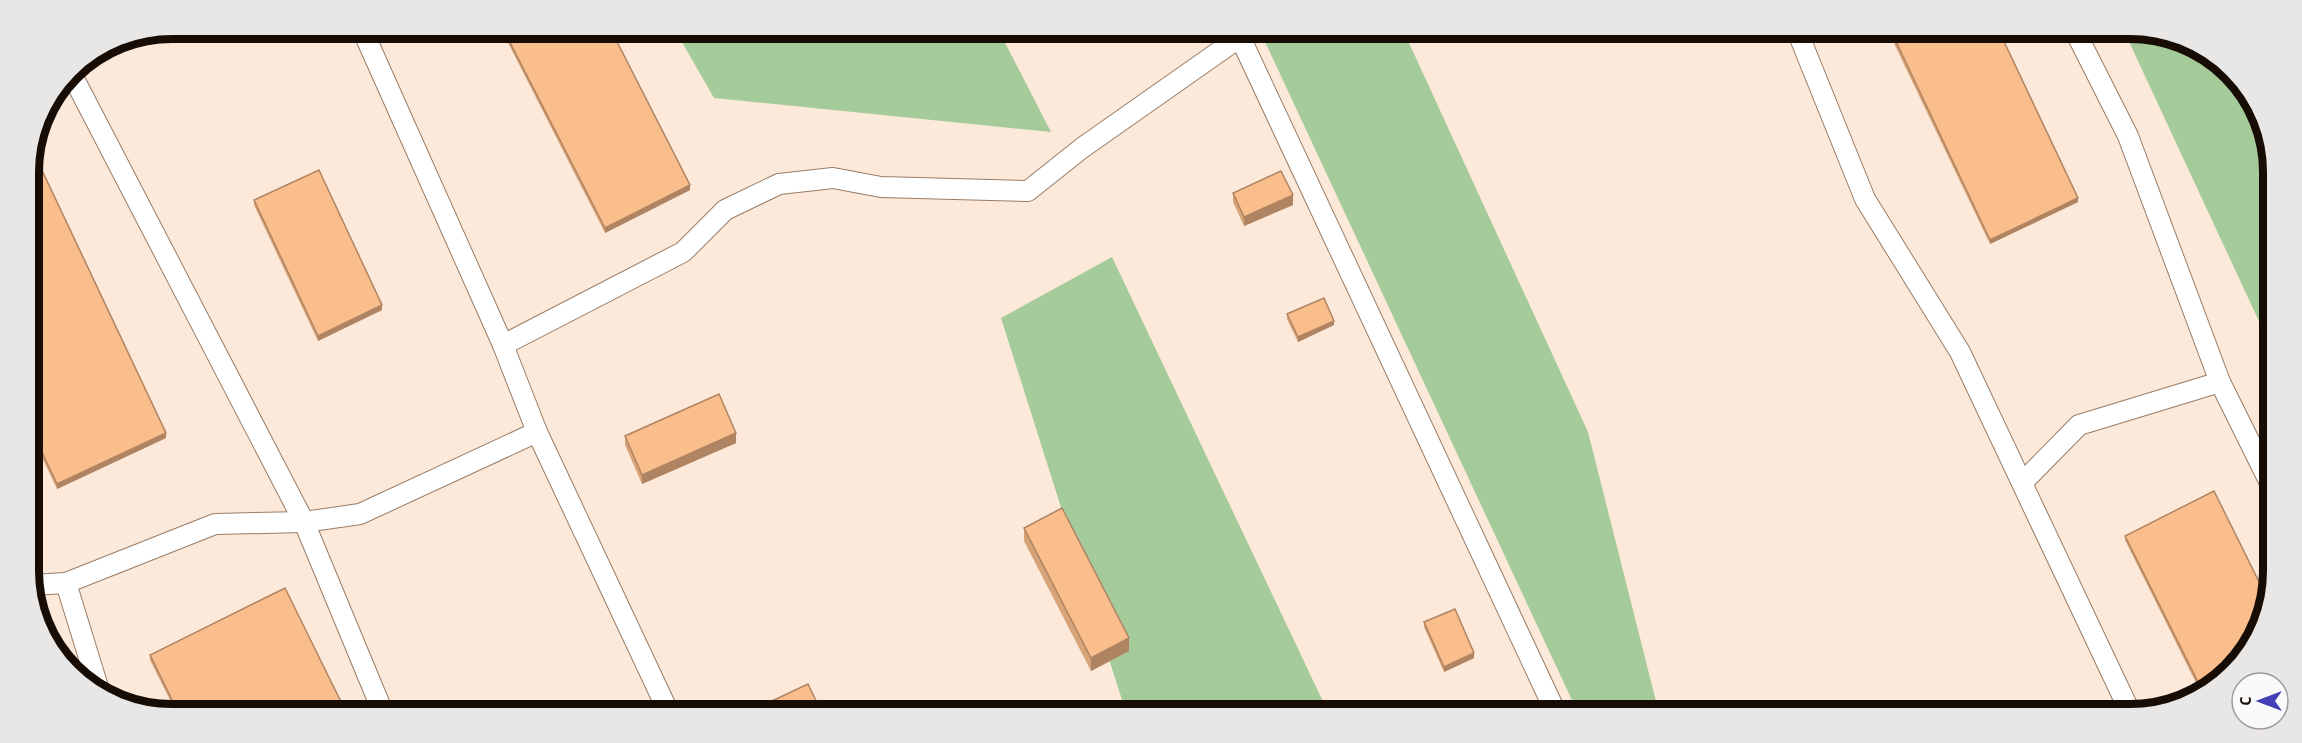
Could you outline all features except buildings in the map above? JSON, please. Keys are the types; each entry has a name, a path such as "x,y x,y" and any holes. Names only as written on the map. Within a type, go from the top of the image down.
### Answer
{"lane":[{"path":"366,39 503,345 537,432 665,704"},
{"path":"503,345 682,252 725,210 779,184 832,178 881,187 1028,191 1082,148 1232,39"},
{"path":"1241,39 1552,704"},
{"path":"1800,39 1865,199 1960,352 2126,704"},
{"path":"2079,39 2128,136 2220,382 2263,469"},
{"path":"75,81 304,522 380,704"},
{"path":"2022,483 2079,425 2220,382"},
{"path":"40,584 66,583 215,524 304,522 360,514 537,432"},
{"path":"66,583 96,680"}],"green space":[{"path":"680,39 1003,39 1051,132 714,98"},
{"path":"1264,39 1407,39 1588,432 1657,704 1574,704"},
{"path":"2128,39 2147,40 2173,46 2204,61 2230,84 2249,113 2256,129 2262,155 2263,330"},
{"path":"1112,257 1324,704 1109,704 1122,700 1001,318"}]}
